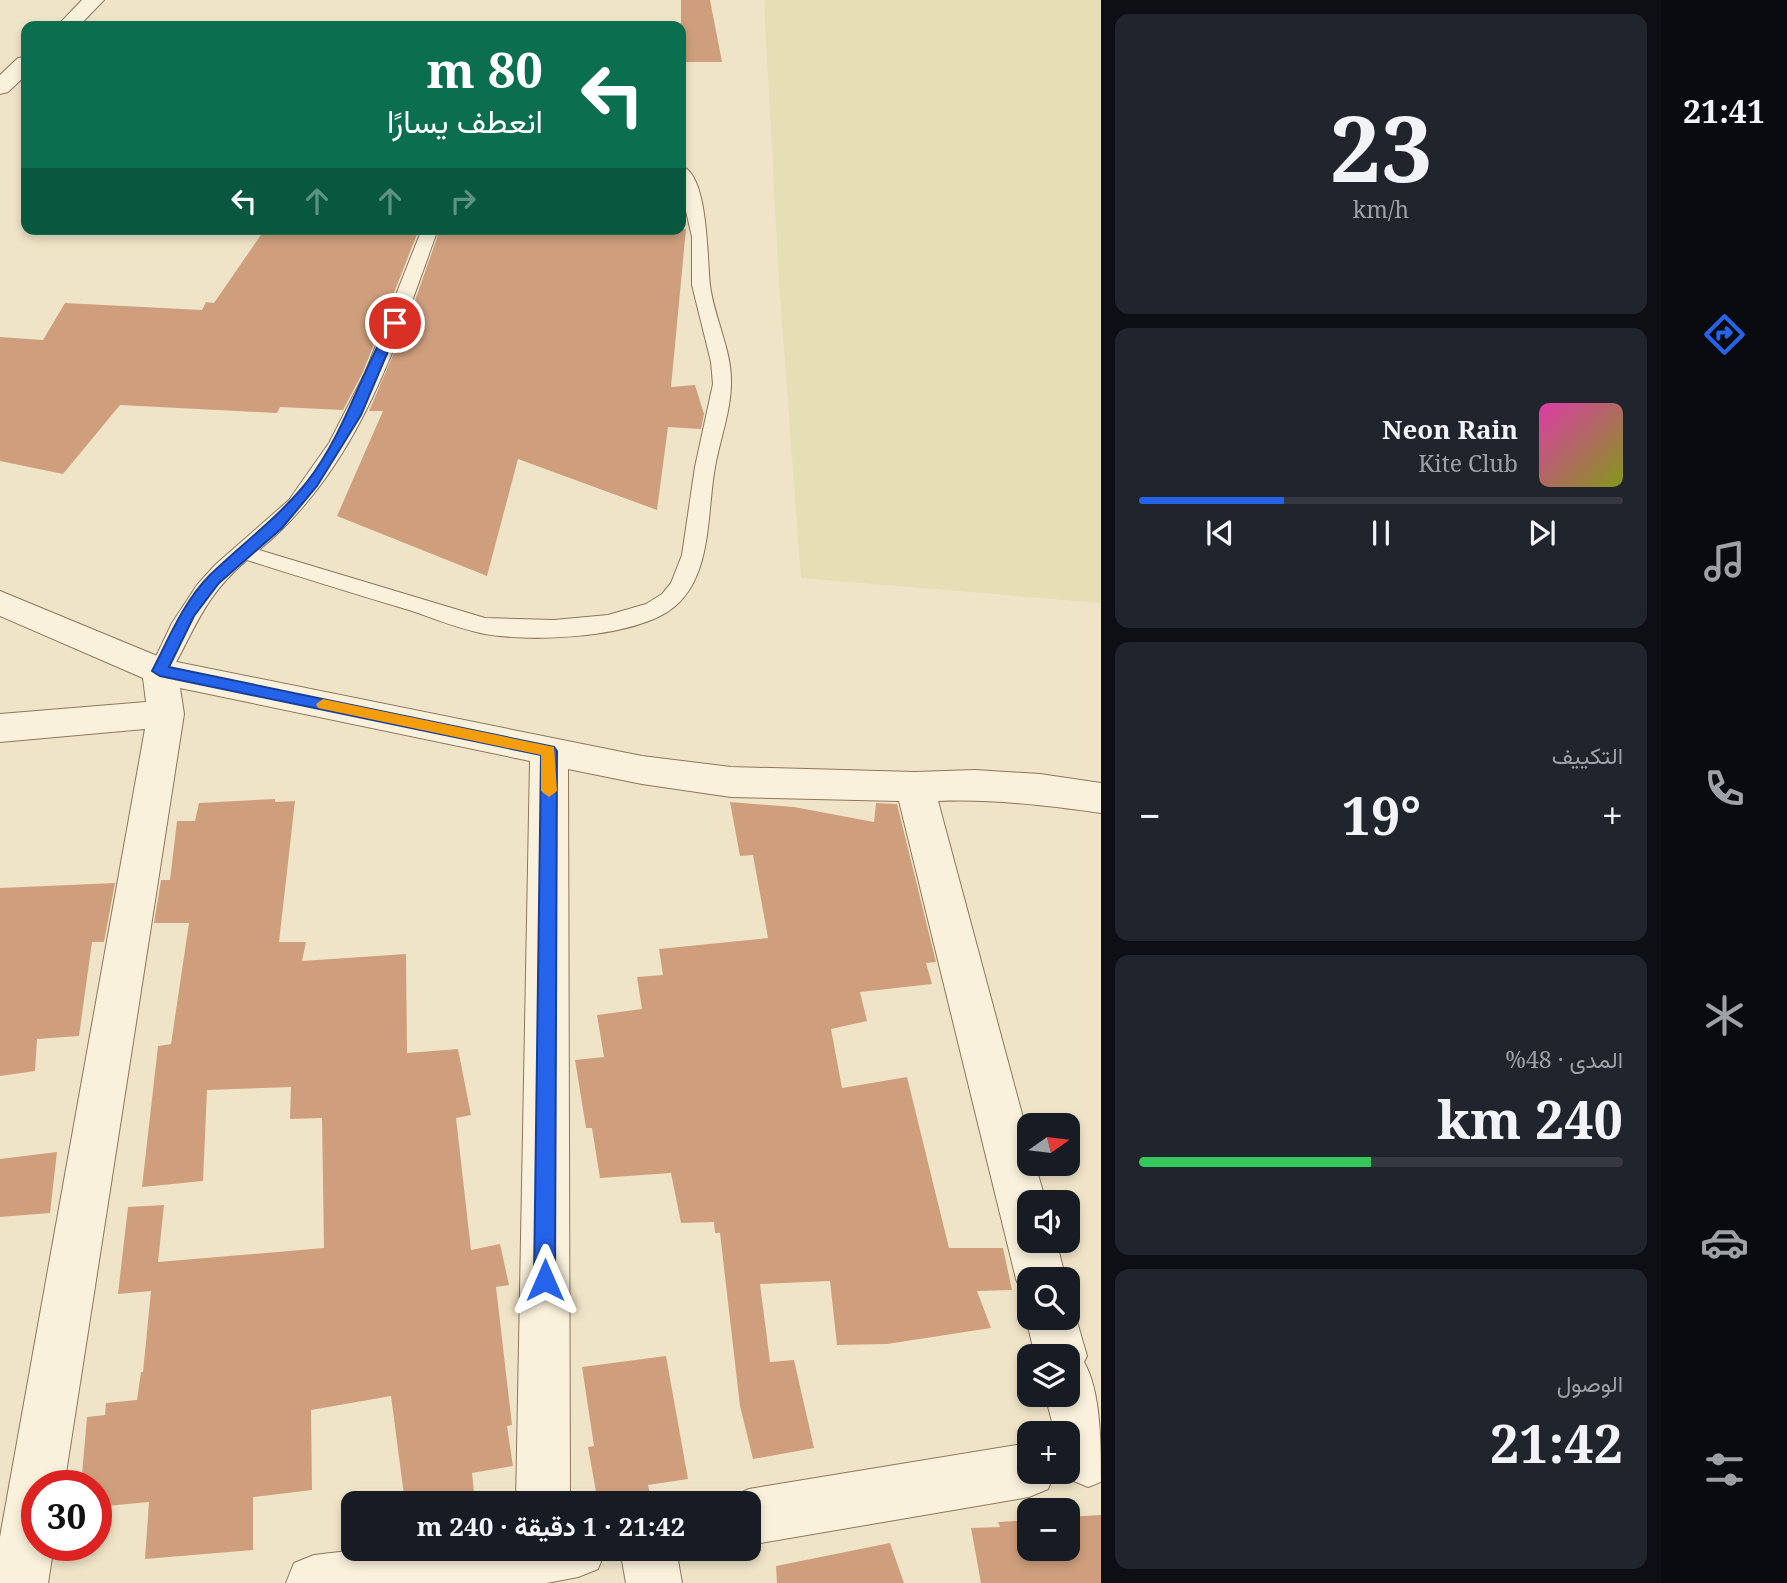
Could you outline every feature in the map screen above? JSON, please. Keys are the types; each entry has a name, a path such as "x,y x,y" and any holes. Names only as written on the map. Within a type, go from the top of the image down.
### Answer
{"street":[{"path":"71,21 94,0"},
{"path":"0,87 21,68"},
{"path":"0,603 160,671 642,770 730,782 915,787 988,785 1101,798"},
{"path":"20,1583 166,714 160,671"},
{"path":"0,728 166,714"},
{"path":"549,751 551,1491"},
{"path":"915,787 1018,1190"},
{"path":"1074,1407 1085,1461"},
{"path":"761,1515 1017,1472"},
{"path":"314,1583 432,1561"},
{"path":"650,1561 654,1583"}],"lane":[{"path":"243,552 484,626 516,630 624,620 652,611 670,598 687,575 698,529 704,471 722,382 701,285 700,237 695,208 686,184"},
{"path":"160,671 188,614 214,579 296,505 355,415 386,347 428,235"}],"shaded area":[{"path":"764,0 1101,0 1101,603 801,578 779,281"}],"building":[{"path":"681,0 710,0 722,62 686,62 686,21 681,21"},
{"path":"261,235 417,235 363,372 343,410 280,407 277,413 120,405 63,474 0,461 0,337 43,340 65,303 202,310 206,302 214,303"},
{"path":"438,235 685,235 671,387 695,385 704,414 701,429 668,427 657,510 518,459 487,576 337,516 383,411 369,411 409,318"},
{"path":"275,799 275,802 295,801 279,942 306,942 302,961 406,954 407,1053 458,1049 471,1115 456,1118 471,1250 500,1244 509,1285 496,1287 512,1425 507,1426 513,1466 472,1473 474,1491 403,1491 391,1396 311,1410 312,1490 253,1497 253,1550 145,1559 149,1502 112,1505 112,1470 82,1470 87,1417 105,1415 106,1403 137,1400 143,1372 151,1291 118,1294 128,1207 164,1205 158,1262 324,1248 322,1118 290,1119 291,1087 207,1090 203,1181 142,1187 158,1046 171,1044 189,923 154,923 161,880 170,880 177,821 195,821 199,803"},
{"path":"730,802 794,807 874,822 876,803 897,804 936,962 926,963 932,984 860,992 867,1021 831,1029 842,1088 907,1077 949,1248 1003,1248 1012,1290 977,1291 991,1328 887,1344 837,1345 830,1281 760,1284 770,1362 794,1360 814,1448 753,1459 740,1406 720,1233 715,1233 714,1222 681,1223 671,1173 600,1178 592,1128 586,1128 575,1060 604,1057 597,1015 642,1009 637,977 663,975 659,949 768,938 753,855 740,856"},
{"path":"115,883 104,942 92,942 79,1036 37,1039 35,1071 0,1076 0,888"},
{"path":"57,1152 50,1213 0,1217 0,1159"},
{"path":"666,1356 688,1479 648,1485 649,1491 596,1491 588,1447 594,1446 582,1367"},
{"path":"1101,1515 1101,1583 981,1583 971,1528 1000,1527 998,1522 1017,1521 1017,1561 1080,1561 1080,1516"},
{"path":"890,1543 904,1583 777,1583 776,1566"}],"slow traffic":[{"path":"323,704 549,751 549,791"}],"route":[{"path":"395,323 355,415 313,483 277,524 214,579 188,614 160,671 549,751 545,1280"}]}
